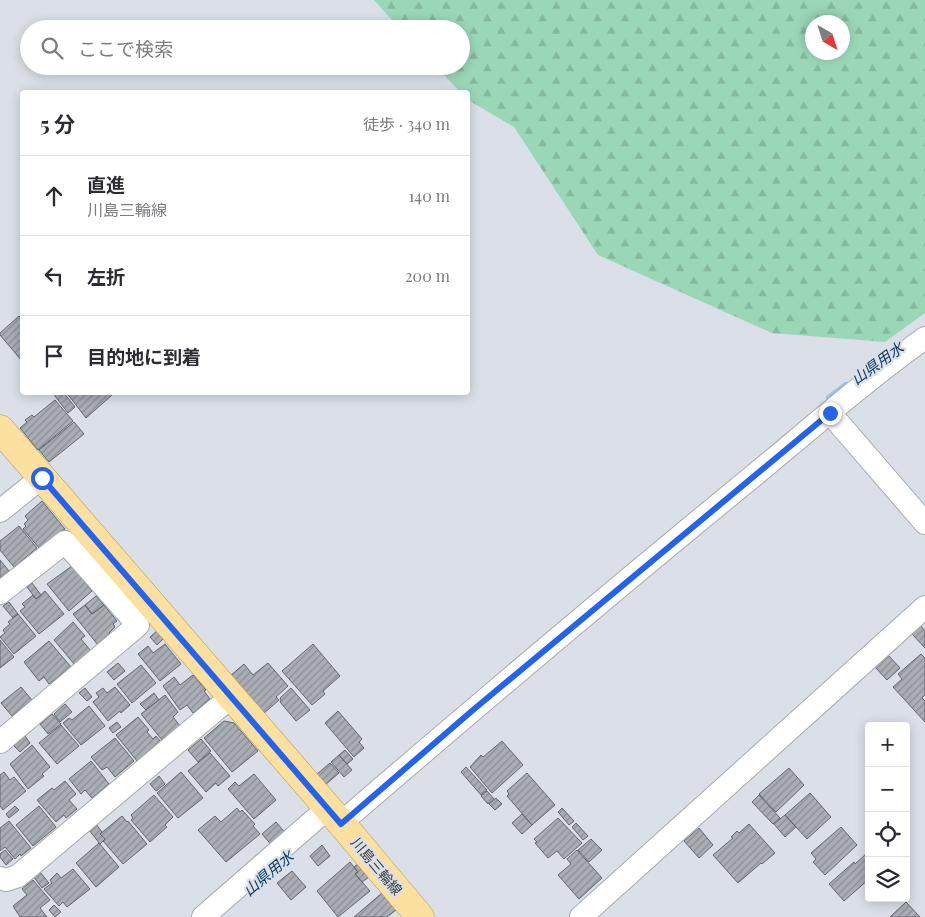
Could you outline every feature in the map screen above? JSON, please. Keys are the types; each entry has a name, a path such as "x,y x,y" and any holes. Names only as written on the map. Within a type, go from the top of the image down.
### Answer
{"main road":[{"name":"川島三輪線","path":"0,429 420,917"}],"street":[{"path":"203,917 496,691 887,365 925,338"},
{"path":"830,413 925,523"},
{"path":"0,511 42,478"},
{"path":"0,594 65,542 138,626 0,742"},
{"path":"580,917 925,607"},
{"path":"0,878 6,880 18,876 231,697"}],"green space":[{"path":"374,0 925,0 925,313 885,342 772,333 598,255 514,127 470,101 470,90 458,90 444,75 470,75 470,20 392,20"}],"building":[{"path":"20,317 20,359 0,335"},
{"path":"54,395 65,395 75,407 68,413"},
{"path":"68,395 112,395 86,418"},
{"path":"55,400 73,421 38,450 20,428 27,422 25,420 32,415 34,417"},
{"path":"74,422 84,434 49,462 39,450"},
{"path":"42,501 65,529 40,549 23,529 26,526 24,524 28,520 25,516"},
{"path":"19,526 37,548 14,567 0,550 0,541"},
{"path":"0,560 9,571 0,579"},
{"path":"72,566 92,591 69,611 47,584"},
{"path":"32,583 41,595 36,599 27,587"},
{"path":"45,591 64,614 39,634 20,611 25,607 22,604 33,595 36,599"},
{"path":"96,596 104,605 92,614 85,605"},
{"path":"9,602 18,614 13,618 3,606"},
{"path":"85,605 92,614 104,605 117,621 113,624 115,627 109,633 111,635 98,645 73,614"},
{"path":"18,614 36,636 14,654 0,637 5,633 3,630 10,624 8,622"},
{"path":"73,622 85,636 81,639 91,651 75,665 54,640"},
{"path":"921,626 925,631 925,648 912,634"},
{"path":"157,631 163,639 157,645 150,637"},
{"path":"0,640 14,657 0,668"},
{"path":"49,641 71,667 49,684 44,677 39,681 24,662"},
{"path":"165,644 181,664 160,681 138,654 148,646 153,653"},
{"path":"313,644 340,676 323,691 325,694 312,705 282,671"},
{"path":"921,654 925,658 925,695 922,698 925,701 925,722 893,687 902,679 898,674"},
{"path":"888,655 900,668 887,680 875,667"},
{"path":"118,663 125,671 114,680 107,672"},
{"path":"268,663 288,686 276,697 279,700 263,714 230,676 244,664 253,675"},
{"path":"141,665 156,683 132,703 117,684"},
{"path":"193,675 206,690 204,691 210,699 193,713 187,705 180,710 163,686 174,677 180,685"},
{"path":"21,687 32,700 12,716 1,703"},
{"path":"115,687 130,705 108,721 93,702 99,697 96,693 103,688 107,693"},
{"path":"85,688 92,697 87,701 79,693"},
{"path":"291,688 310,710 296,721 280,702 280,698"},
{"path":"154,693 159,700 146,710 140,704"},
{"path":"165,695 178,712 173,717 180,726 162,740 141,714"},
{"path":"65,704 72,712 60,722 54,714"},
{"path":"89,706 105,726 81,745 63,723 69,718 72,720"},
{"path":"338,711 362,739 359,742 364,748 354,757 325,723"},
{"path":"52,714 61,724 48,734 40,724"},
{"path":"138,717 149,730 147,732 153,739 156,736 161,742 137,761 116,735"},
{"path":"224,721 234,723 258,751 232,772 204,738"},
{"path":"117,722 121,727 113,733 109,728"},
{"path":"61,725 79,746 57,764 39,743"},
{"path":"25,736 30,743 20,752 14,746"},
{"path":"115,738 134,761 115,777 107,767 102,770 91,757"},
{"path":"201,739 211,751 198,762 188,750"},
{"path":"502,741 523,765 492,793 470,767 481,755 483,757"},
{"path":"32,745 50,767 42,774 44,776 28,789 10,764"},
{"path":"345,750 353,759 347,764 339,755"},
{"path":"210,753 230,776 218,786 216,783 206,792 188,771"},
{"path":"339,755 352,770 344,777 331,762"},
{"path":"91,761 109,784 92,798 85,790 81,794 69,779"},
{"path":"330,763 339,773 325,785 316,775"},
{"path":"466,767 487,790 481,795 461,772"},
{"path":"789,768 804,785 776,812 759,794"},
{"path":"4,772 10,780 14,777 26,791 3,810 0,806 0,775"},
{"path":"181,772 203,798 178,818 157,793"},
{"path":"527,773 555,805 532,825 507,796 509,794 507,791"},
{"path":"254,774 276,800 254,819 228,789 235,782 239,786"},
{"path":"159,776 165,784 156,791 150,784"},
{"path":"65,781 76,794 69,800 77,809 66,818 64,815 56,822 37,800 52,788 54,790"},
{"path":"487,791 494,799 488,804 481,796"},
{"path":"810,793 831,817 807,839 785,815"},
{"path":"154,795 173,817 165,825 167,827 150,842 131,820 133,818 131,815"},
{"path":"759,795 780,818 773,824 752,802"},
{"path":"496,798 502,804 495,810 489,804"},
{"path":"15,806 19,810 9,818 6,814"},
{"path":"39,806 56,827 33,846 16,825"},
{"path":"237,808 240,812 242,810 255,824 253,826 260,834 226,862 198,830 215,816 221,822"},
{"path":"562,808 574,821 569,825 558,812"},
{"path":"522,814 532,825 522,834 512,823"},
{"path":"785,815 796,827 785,837 774,824"},
{"path":"122,816 147,844 123,864 103,841 105,839 100,834"},
{"path":"558,818 582,843 564,859 557,851 548,858 535,843 537,842 534,839"},
{"path":"9,821 31,848 15,859 5,847 0,851 0,828"},
{"path":"276,822 288,836 274,848 262,834"},
{"path":"576,823 588,836 583,840 572,827"},
{"path":"96,824 102,832 100,834 105,839 100,844 89,830"},
{"path":"749,824 775,853 738,883 713,855 733,838 731,837 737,831 739,833"},
{"path":"841,827 857,845 825,875 813,862 816,859 811,853"},
{"path":"699,828 713,845 699,858 684,841"},
{"path":"591,839 602,850 589,862 578,850"},
{"path":"99,843 119,867 96,887 76,863"},
{"path":"322,845 330,856 318,866 310,856"},
{"path":"5,850 13,859 6,865 0,857 0,854"},
{"path":"577,850 602,878 579,899 558,875 571,864 567,859"},
{"path":"865,855 865,883 844,901 829,884 854,862 855,864"},
{"path":"350,862 358,872 355,874 370,891 338,917 317,891"},
{"path":"358,864 369,877 362,882 355,874 358,872 354,867"},
{"path":"73,869 90,889 67,907 63,902 59,906 44,889 52,883 50,880 57,873 61,878"},
{"path":"39,871 49,883 42,888 33,876"},
{"path":"292,871 306,887 291,900 277,883"},
{"path":"33,880 50,900 40,908 47,917 20,917 13,906 27,895 22,889"},
{"path":"382,893 396,910 387,917 354,917"},
{"path":"906,902 920,917 890,917"},
{"path":"54,905 61,912 55,917 49,910"}],"waterway":[{"name":"山県用水","path":"829,398 846,385"}],"route":[{"path":"42,478 341,824 473,710 830,413"}]}
